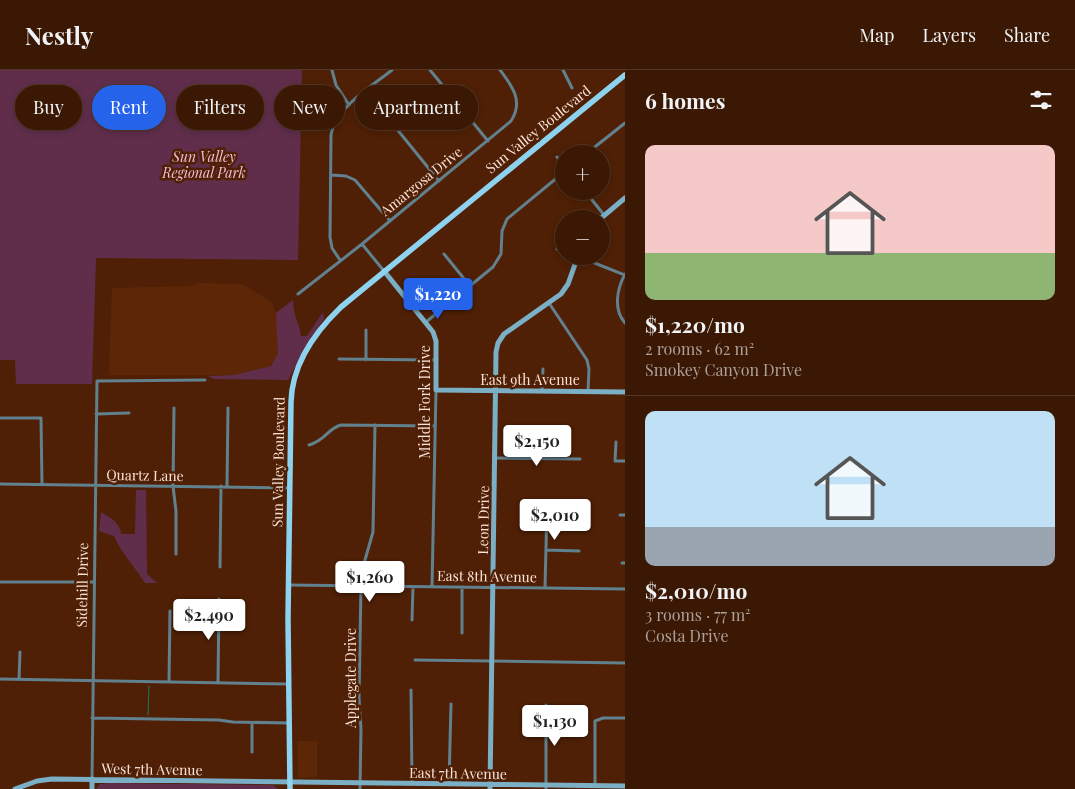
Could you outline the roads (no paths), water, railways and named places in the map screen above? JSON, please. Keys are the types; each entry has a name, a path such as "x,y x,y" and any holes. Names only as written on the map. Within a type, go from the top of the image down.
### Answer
{"main road":[{"name":"Sun Valley Boulevard","path":"290,789 288,585 292,391 301,362 330,318 346,303 625,75"}],"street":[{"path":"332,70 339,91 349,105"},
{"path":"373,85 392,70"},
{"path":"430,70 488,141"},
{"name":"Amargosa Drive","path":"298,294 362,244 511,121 517,108 516,92 500,70"},
{"path":"563,70 572,88"},
{"path":"340,260 332,248 330,237 331,135 333,124 339,114 355,100"},
{"path":"597,145 625,122"},
{"path":"398,130 439,181"},
{"path":"330,175 346,176 355,180 390,221"},
{"path":"426,322 494,267 502,249 503,227 507,219 555,179"},
{"path":"610,210 625,198"},
{"name":"Middle Fork Drive","path":"362,244 426,322 435,336 436,390 432,587"},
{"path":"444,254 470,286"},
{"name":"Leon Drive","path":"490,787 496,352 501,338 508,331 549,303 565,289 574,265"},
{"path":"602,265 625,274 617,307 619,315 625,323"},
{"path":"549,303 585,355 589,369 588,391"},
{"path":"366,330 366,360"},
{"path":"339,359 436,360"},
{"path":"542,369 542,391"},
{"name":"Sidehill Drive","path":"92,789 97,380 206,380"},
{"name":"East 9th Avenue","path":"436,390 625,392"},
{"path":"174,408 173,486 176,511 176,554"},
{"path":"227,486 228,408"},
{"path":"96,414 130,413"},
{"path":"0,418 41,418 42,485"},
{"name":"Applegate Drive","path":"360,786 361,586 363,567 373,532 375,425"},
{"path":"309,445 322,440 332,429 338,426 435,426"},
{"path":"616,442 615,461 625,461"},
{"path":"495,458 580,459"},
{"name":"Quartz Lane","path":"0,484 290,488"},
{"path":"220,567 221,486"},
{"path":"545,588 546,507 577,507"},
{"path":"620,515 625,515"},
{"path":"546,550 580,551"},
{"path":"0,582 94,582"},
{"name":"East 8th Avenue","path":"288,585 625,589"},
{"path":"412,620 413,586"},
{"path":"462,587 462,633"},
{"path":"218,683 219,599"},
{"path":"169,682 170,611"},
{"path":"19,679 20,652"},
{"path":"415,660 625,663"},
{"path":"0,679 289,684"},
{"path":"411,690 415,785"},
{"path":"449,784 451,704"},
{"path":"546,705 546,787"},
{"path":"92,718 290,723"},
{"path":"590,787 595,721 603,718 625,718"},
{"path":"252,723 252,752"},
{"name":"West 7th Avenue","path":"15,789 43,780 290,782"},
{"name":"East 7th Avenue","path":"290,782 337,782 360,786 449,784 490,787 625,786"},
{"path":"337,782 337,789"}],"waterway":[{"path":"148,715 149,686"}],"park label":[{"name":"Sun Valley Regional Park","path":"204,164"}]}
